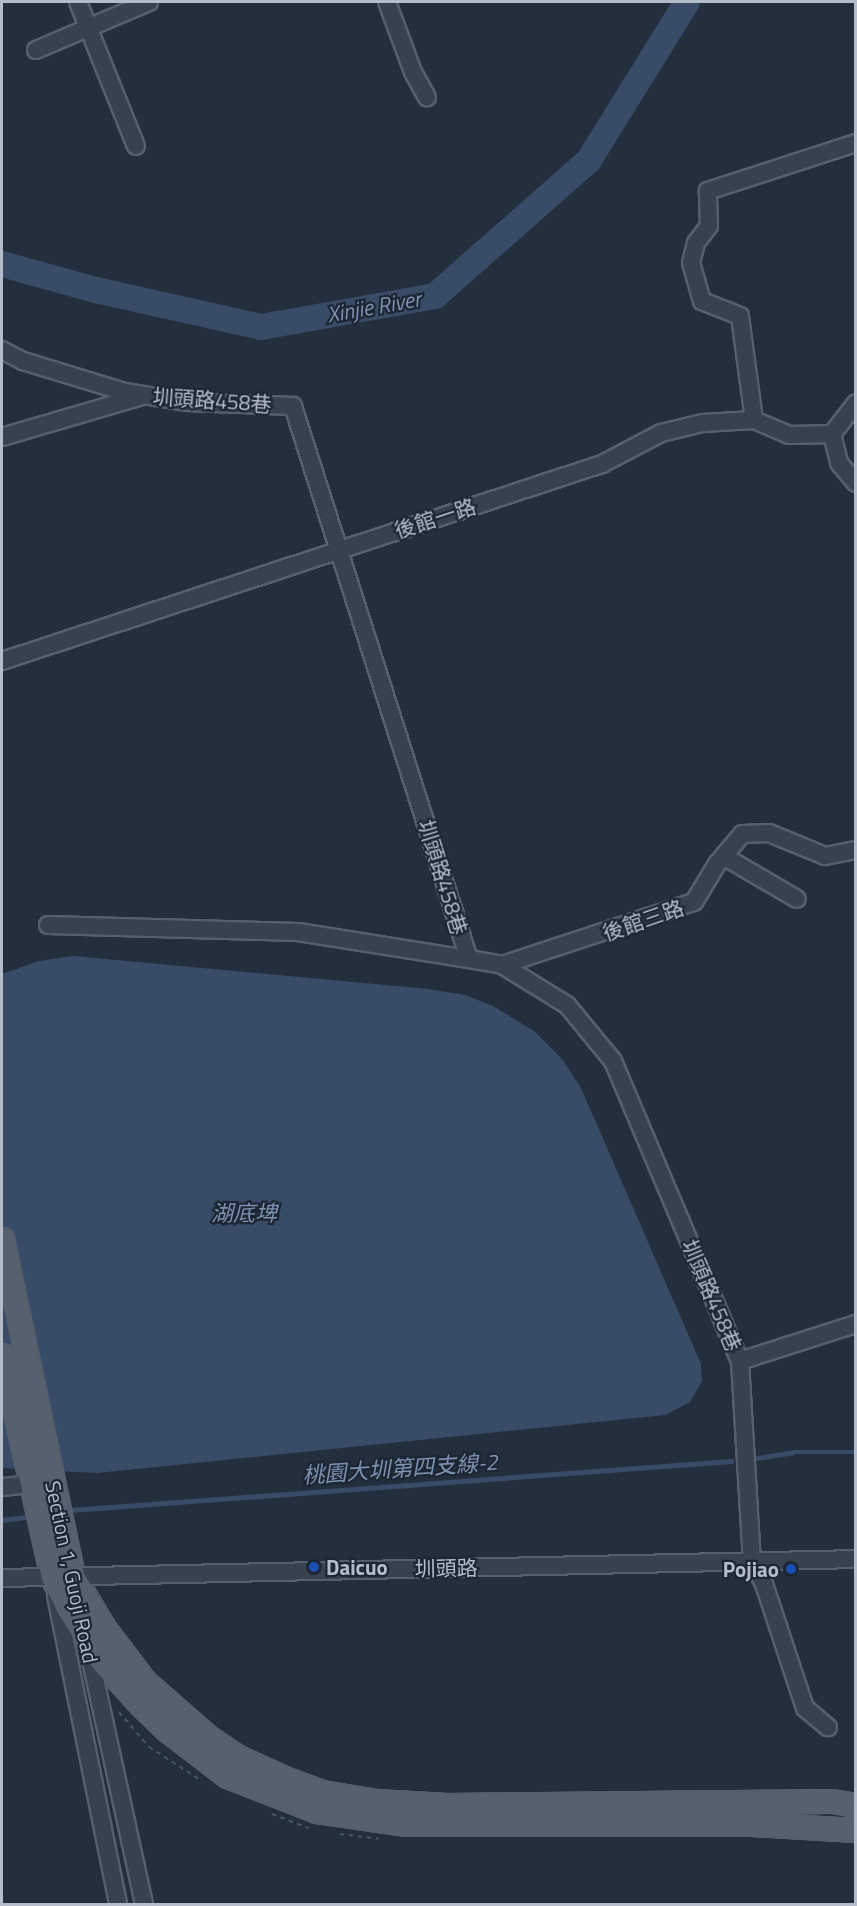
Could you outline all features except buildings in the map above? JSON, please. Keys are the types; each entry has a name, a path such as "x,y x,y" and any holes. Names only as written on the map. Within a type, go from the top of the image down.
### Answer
{"main road":[{"name":"Section 1, Guoji Road","path":"2,1239 73,1576"},
{"name":"Section 1, Guoji Road","path":"2,1355 52,1577"},
{"path":"73,1576 104,1628 145,1682 174,1711 238,1757 322,1792 376,1801 447,1804 831,1801 855,1805"},
{"path":"52,1577 87,1641 141,1705 196,1754 227,1776 317,1811 406,1824 752,1824 855,1830"}],"street":[{"path":"78,2 136,146"},
{"path":"36,50 149,2"},
{"path":"387,2 413,72 427,97"},
{"path":"754,420 740,316 702,302 691,263 696,243 709,226 708,191 855,143"},
{"name":"圳頭路458巷","path":"2,350 23,361 144,396 187,402 293,406 469,959 502,965 567,1005 613,1061 740,1361 752,1562"},
{"path":"2,437 144,396"},
{"path":"855,403 832,434 839,463 855,483"},
{"name":"後館一路","path":"2,660 602,464 661,433 703,423 754,420 789,435 832,434"},
{"name":"後館三路","path":"502,965 694,902 742,834 769,834 825,856 855,850"},
{"path":"725,857 797,899"},
{"path":"48,925 298,932 469,959"},
{"path":"740,1361 855,1324"},
{"path":"2,1487 30,1484"},
{"name":"圳頭路","path":"2,1578 855,1559"},
{"path":"752,1562 764,1584 805,1708 828,1727"},
{"name":"Section 1, Guoji Road","path":"73,1576 144,1905"},
{"name":"Section 1, Guoji Road","path":"52,1577 118,1905"}],"water":[{"name":"湖底埤","path":"73,956 428,989 465,995 493,1006 534,1031 562,1059 581,1088 701,1364 702,1381 690,1402 665,1415 97,1473 2,1468 2,974 39,961"}],"waterway":[{"name":"Xinjie River","path":"2,264 96,290 261,327 435,296 589,160 687,2"},
{"name":"桃園大圳第四支線-2","path":"757,1458 793,1452 856,1452"},
{"name":"桃園大圳第四支線-2","path":"71,1510 731,1461"},
{"name":"桃園大圳第四支線-2","path":"2,1520 25,1517"}],"place":[{"name":"Daicuo","path":"314,1567"},
{"name":"Pojiao","path":"791,1569"}]}
